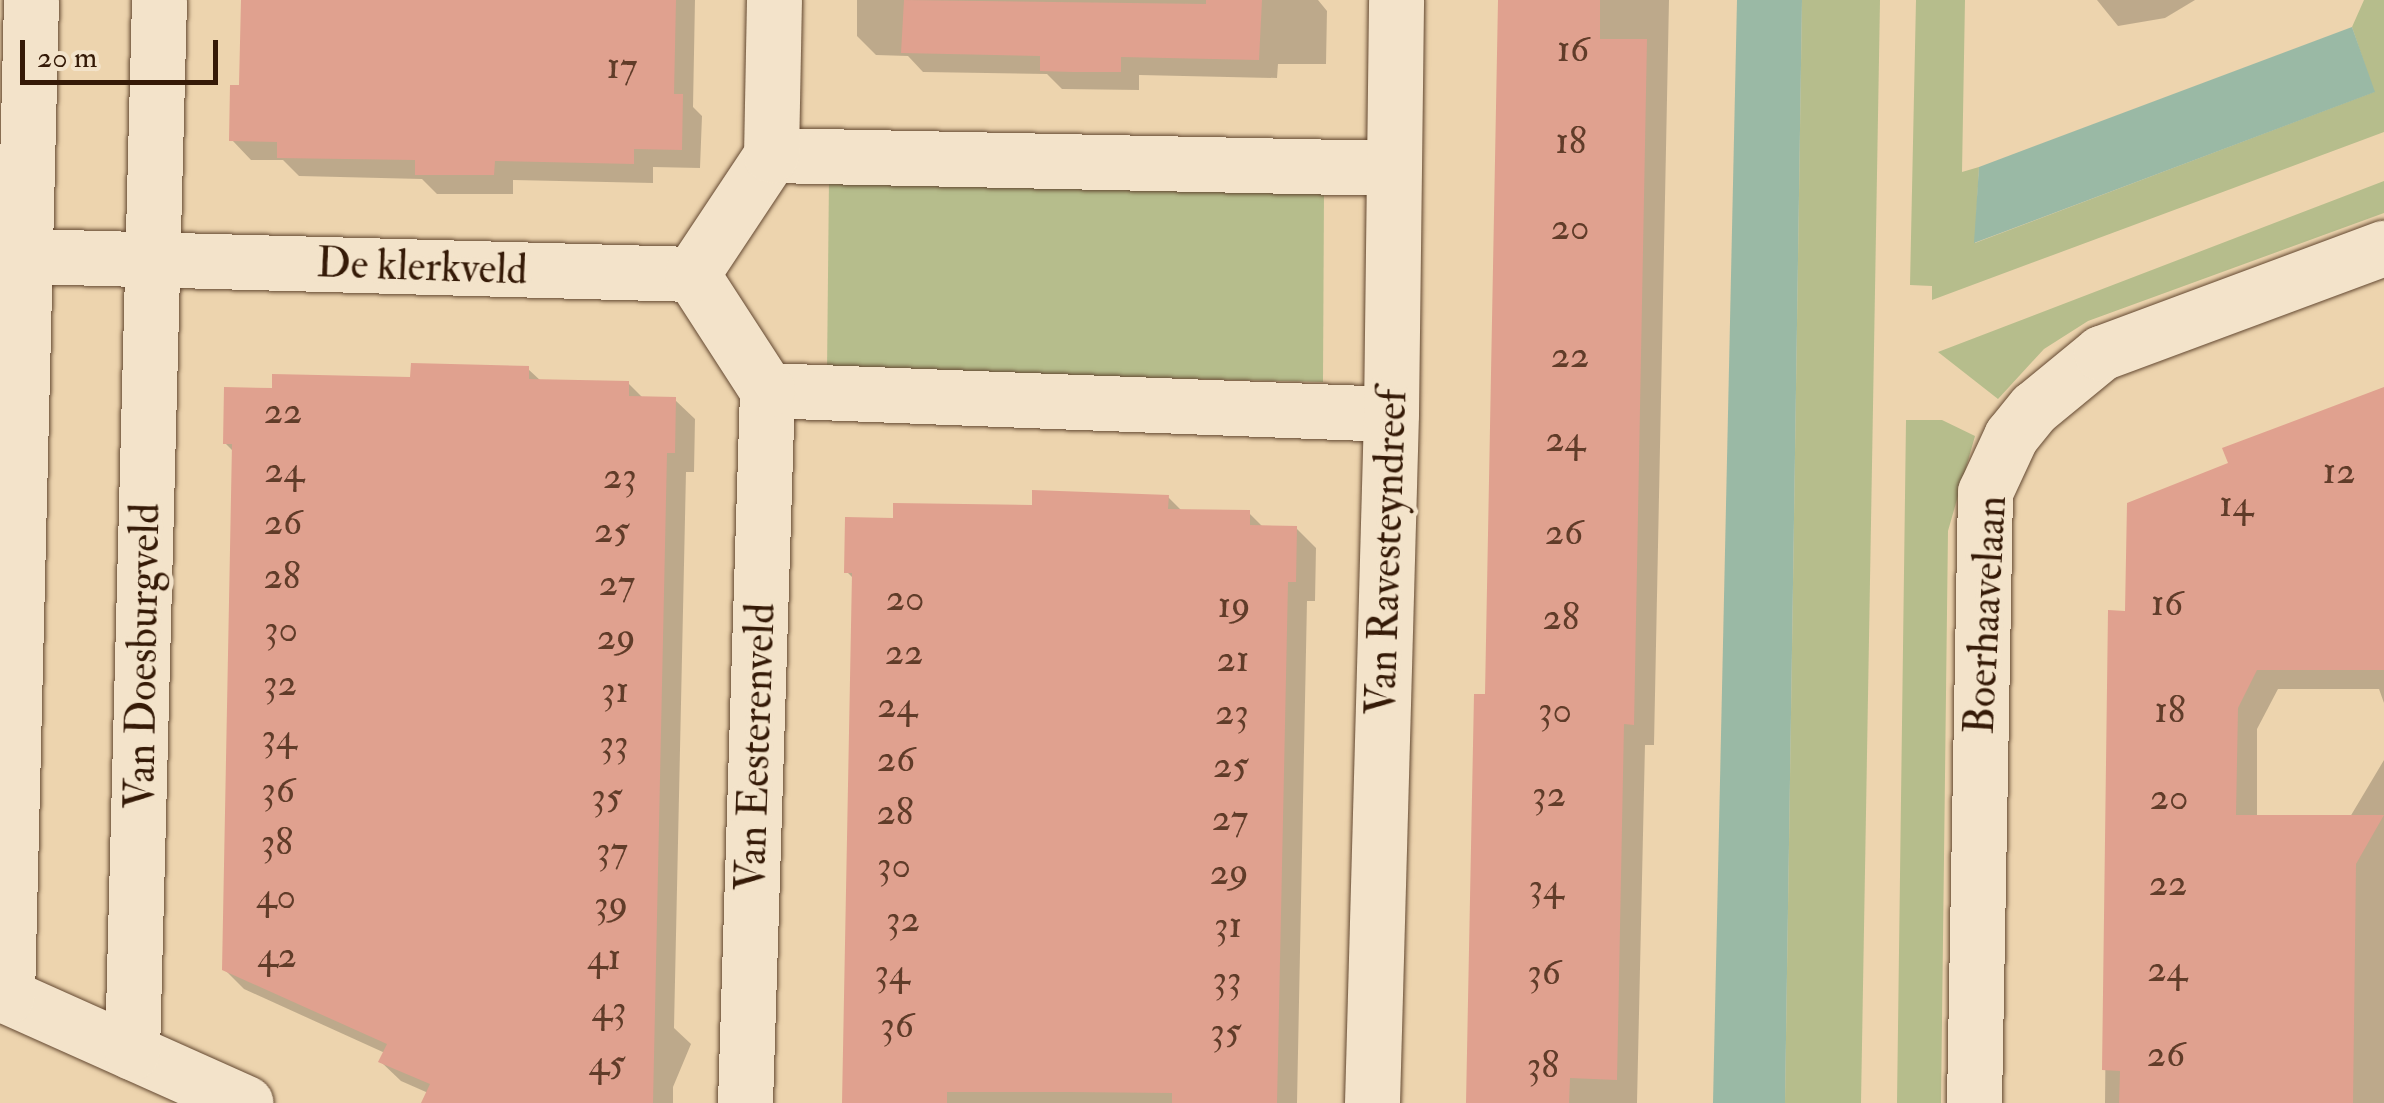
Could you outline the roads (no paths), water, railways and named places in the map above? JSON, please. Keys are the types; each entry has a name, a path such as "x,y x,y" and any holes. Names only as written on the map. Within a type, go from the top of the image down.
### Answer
{"street":[{"path":"31,0 28,256 3,994 246,1103"},
{"name":"Van Doesburgveld","path":"132,1052 159,0"},
{"path":"774,0 772,155 692,274 767,390 1391,414"},
{"name":"Van Ravesteyndreef","path":"1372,1103 1391,414 1396,0"},
{"path":"772,155 1393,168"},
{"name":"Boerhaavelaan","path":"1974,1103 1985,492 2011,436 2034,408 2101,353 2384,248"},
{"path":"28,256 153,260"},
{"name":"De klerkveld","path":"153,260 692,274"},
{"name":"Van Eesterenveld","path":"745,1103 767,390"}]}
